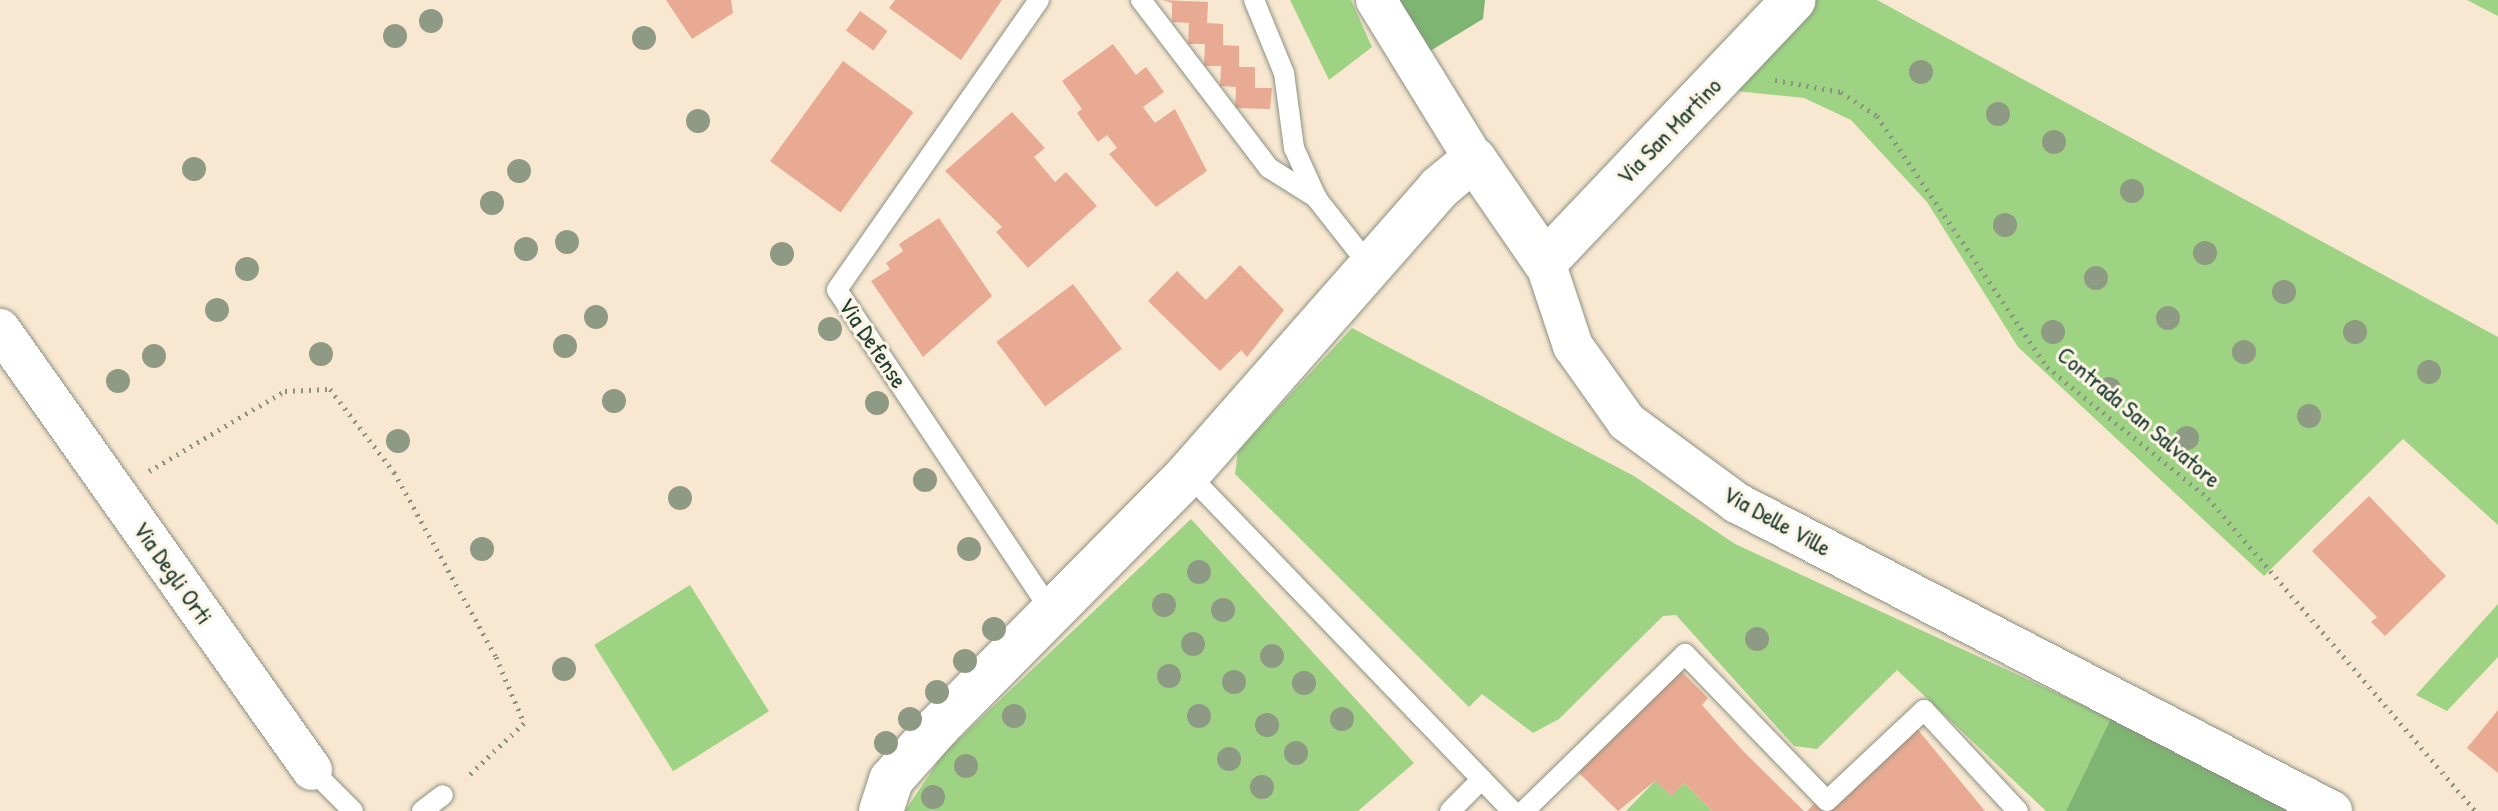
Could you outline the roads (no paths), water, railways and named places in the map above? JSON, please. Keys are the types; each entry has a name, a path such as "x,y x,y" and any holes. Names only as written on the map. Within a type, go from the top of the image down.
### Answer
{"street":[{"name":"Via Delle Ville","path":"1376,0 1474,159 1545,262 1573,346 1627,422 1737,503 2332,811"},
{"name":"Via San Martino","path":"1545,262 1794,0"},
{"path":"881,811 891,780 1051,611 1188,474 1369,265 1474,159"},
{"name":"Via Degli Orti","path":"0,329 312,770"}],"lane":[{"name":"Via Defense","path":"1039,0 837,290 1051,611"},
{"path":"1141,0 1269,168 1317,199"},
{"path":"1254,0 1284,73 1294,148 1317,199 1369,265"},
{"path":"1188,474 1512,811"},
{"path":"1524,811 1685,654 1827,801 1924,710 2018,811"},
{"name":"Via Degli Orti","path":"312,770 353,811"},
{"path":"1450,811 1482,779"},
{"path":"422,811 443,795"}]}
